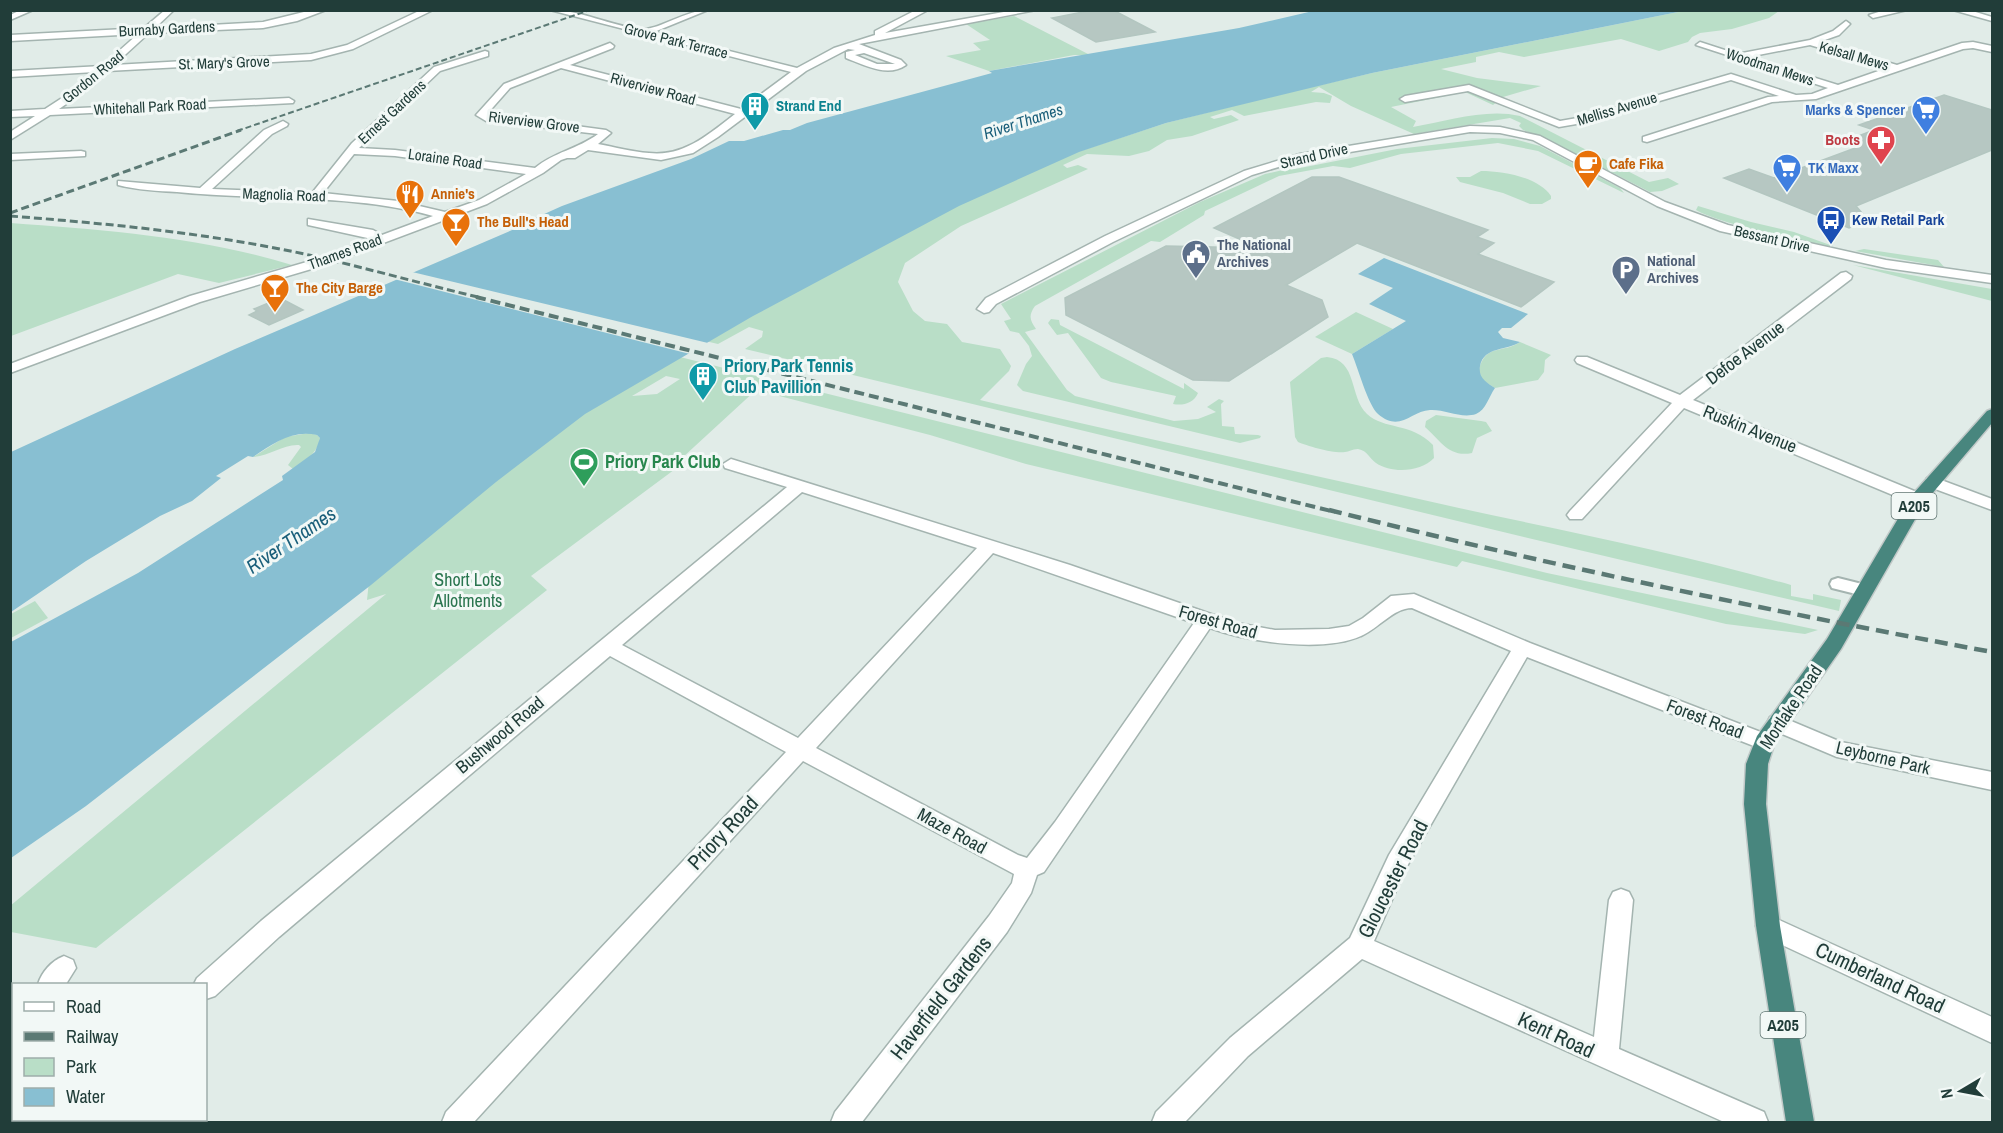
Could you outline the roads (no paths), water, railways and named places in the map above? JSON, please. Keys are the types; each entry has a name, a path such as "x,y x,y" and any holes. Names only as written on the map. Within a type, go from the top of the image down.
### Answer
{"highway":[{"name":"Mortlake Road","path":"1800,1122 1768,926 1755,804 1757,764 1764,742 1834,644 1918,499 1992,414"}],"street":[{"path":"10,18 29,10"},
{"name":"Gordon Road","path":"10,137 82,89 171,10"},
{"name":"Burnaby Gardens","path":"10,38 244,26 281,22 322,10"},
{"name":"St. Mary's Grove","path":"10,74 276,61 310,57 350,47 429,10"},
{"name":"Grove Park Terrace","path":"554,10 797,71"},
{"path":"644,33 704,10"},
{"path":"876,37 884,28 924,10"},
{"path":"583,148 652,156 673,155 707,139 816,59 846,46 876,37 1032,10"},
{"path":"1873,15 1903,10"},
{"path":"1957,10 1992,19"},
{"path":"244,26 256,14"},
{"name":"Kelsall Mews","path":"1737,56 1809,43 1836,33 1846,24"},
{"path":"1971,39 1982,35"},
{"name":"Kelsall Mews","path":"1798,39 1899,69"},
{"name":"Woodman Mews","path":"1700,45 1840,89"},
{"name":"Melliss Avenue","path":"1647,139 1771,99 1813,98 1967,45 1992,49"},
{"name":"Riverview Grove","path":"583,148 606,133 481,116 507,87 610,46"},
{"path":"846,46 864,50"},
{"name":"Ernest Gardens","path":"316,195 351,151 437,69 485,54"},
{"name":"Riverview Road","path":"563,66 743,113"},
{"name":"Melliss Avenue","path":"1405,99 1469,88 1550,122 1566,124 1731,77 1796,98"},
{"name":"Whitehall Park Road","path":"10,114 289,101"},
{"path":"203,191 268,132 283,124"},
{"name":"Strand Drive","path":"984,309 991,301 1044,272 1248,173 1300,156 1458,130 1500,130 1536,138 1661,204"},
{"name":"Thames Road","path":"10,369 195,299 290,273 445,216 495,196 538,172 546,164 565,153 583,148"},
{"name":"Loraine Road","path":"351,151 395,153 538,172"},
{"path":"10,157 81,154"},
{"name":"Magnolia Road","path":"122,183 203,191 316,195 401,206 445,216"},
{"name":"Bessant Drive","path":"1661,204 1706,222 1743,233 1886,264 1992,279"},
{"path":"312,222 373,234 380,239"},
{"name":"Defoe Avenue","path":"1575,515 1682,401 1846,276"},
{"name":"Ruskin Avenue","path":"1582,360 1918,499"},
{"name":"Forest Road","path":"731,464 1064,569 1235,630 1275,638 1329,636 1353,632 1370,623 1398,602 1414,601 1523,648 1764,742"},
{"path":"1933,482 1992,505"},
{"name":"Bushwood Road","path":"207,986 270,929 798,487"},
{"name":"Priory Road","path":"456,1122 990,545"},
{"path":"1838,584 1864,590"},
{"path":"1027,868 1036,865 1063,829 1205,621"},
{"name":"Maze Road","path":"608,646 1013,864 1027,868"},
{"name":"Gloucester Road","path":"1166,1122 1239,1047 1359,946 1397,862 1523,648"},
{"name":"Leyborne Park","path":"1778,723 1837,749 1992,781"},
{"name":"Haverfield Gardens","path":"845,1122 998,924 1023,886 1027,868"},
{"path":"1605,1058 1621,900"},
{"name":"Cumberland Road","path":"1768,926 1992,1030"},
{"name":"Kent Road","path":"1359,946 1605,1058 1754,1122"}],"water":[{"name":"River Thames","path":"1313,11 1683,11 1372,73 1166,123 1079,152 959,206 753,316 585,414 496,482 371,585 86,806 11,858 11,642 138,573 283,480 282,476 315,452 320,438 317,435 308,434 291,436 253,457 248,456 216,476 221,478 192,501 160,516 86,561 11,612 11,452 235,349 524,225 522,224 562,206 691,159 729,141 744,141 790,130 807,123 992,73 989,71 1239,28"},
{"path":"1384,258 1528,314 1511,328 1502,328 1498,332 1503,338 1520,342 1491,352 1482,360 1480,370 1482,377 1495,388 1485,406 1476,414 1465,415 1430,410 1393,422 1378,414 1374,409 1352,354 1406,321 1369,304 1393,288 1358,274"}],"railway":[{"path":"237,131 590,10"},
{"path":"10,213 241,130"},
{"path":"10,216 126,226 242,242 318,257 482,298"},
{"path":"476,297 1335,512"},
{"path":"1329,510 1494,550 1659,586 1992,652"}],"place":[{"name":"Strand End","path":"755,132"},
{"name":"Marks & Spencer","path":"1926,136"},
{"name":"Boots","path":"1881,166"},
{"name":"Cafe Fika","path":"1588,190"},
{"name":"TK Maxx","path":"1787,194"},
{"name":"Annie's","path":"410,220"},
{"name":"Kew Retail Park","path":"1831,246"},
{"name":"The Bull's Head","path":"456,248"},
{"name":"The National Archives","path":"1196,280"},
{"name":"National Archives","path":"1626,296"},
{"name":"The City Barge","path":"275,314"},
{"name":"Priory Park Tennis Club Pavillion","path":"703,402"},
{"name":"Priory Park Club","path":"584,488"}],"park label":[{"name":"Short Lots Allotments","path":"468,590"}]}
